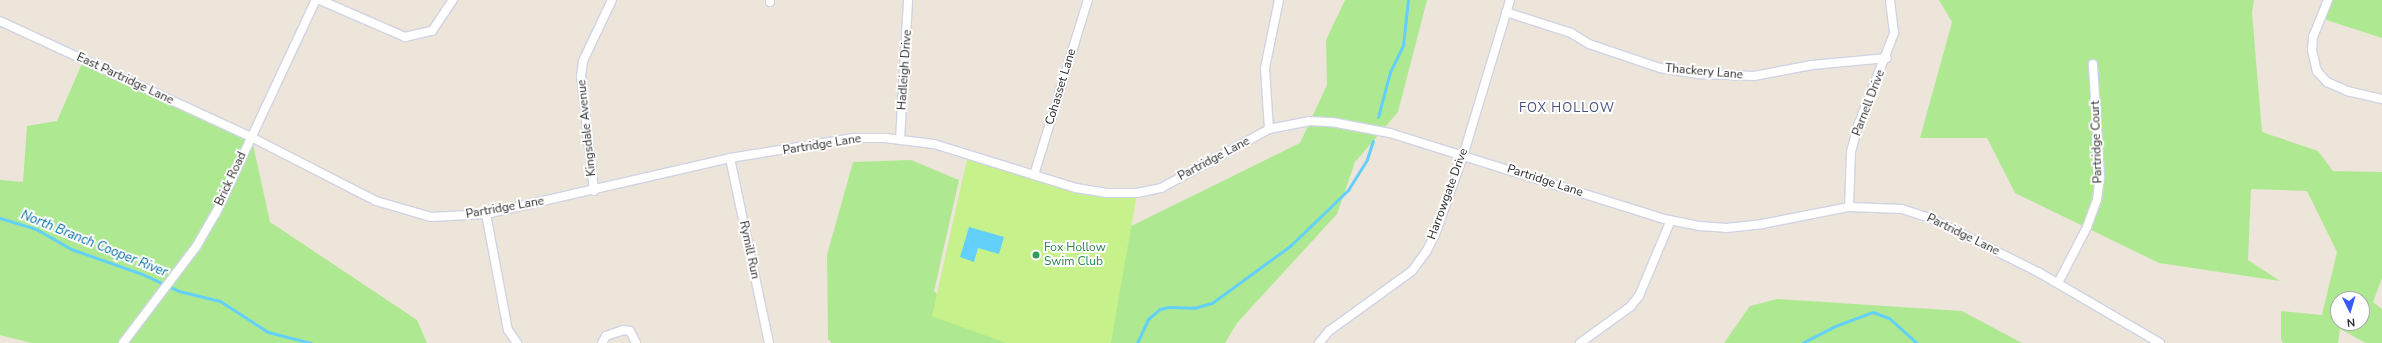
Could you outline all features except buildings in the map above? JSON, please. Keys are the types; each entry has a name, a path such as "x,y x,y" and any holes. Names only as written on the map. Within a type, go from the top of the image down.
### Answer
{"street":[{"name":"Brick Road","path":"122,343 159,297 196,247 216,213 250,137 316,0"},
{"path":"320,0 405,36 432,31 452,0"},
{"name":"Kingsdale Avenue","path":"594,191 581,76 583,61 612,0"},
{"name":"Hadleigh Drive","path":"900,140 908,0"},
{"name":"Cohasset Lane","path":"1034,174 1088,0"},
{"path":"1269,129 1265,68 1278,0"},
{"name":"Harrowgate Drive","path":"1318,343 1329,331 1412,271 1435,235 1463,156 1510,0"},
{"name":"Parnell Drive","path":"1849,208 1851,152 1859,122 1887,58 1894,33 1893,9 1890,0"},
{"path":"2328,0 2313,37 2312,50 2318,71 2327,82 2346,91 2382,99"},
{"name":"Thackery Lane","path":"1506,12 1570,33 1589,44 1660,68 1698,74 1754,76 1812,65 1887,58"},
{"name":"East Partridge Lane","path":"0,21 250,137"},
{"name":"Partridge Court","path":"2058,283 2087,227 2098,200 2100,176 2093,64"},
{"name":"Partridge Lane","path":"250,137 376,201 406,212 450,218 486,214 594,191 730,158 853,138 900,140 934,144 1076,188 1106,193 1137,193 1161,188 1269,129 1310,121 1332,122 1390,133 1671,220 1726,228 1762,224 1849,208 1902,209 1930,218 2058,283 2160,343"},
{"name":"Rymill Run","path":"730,158 769,343"},
{"path":"486,214 508,330 517,343"},
{"path":"1580,343 1630,307 1639,296 1671,220"},
{"path":"602,343 606,336 623,330 630,331 636,343"}],"green space":[{"path":"1345,0 1427,0 1398,112 1355,162 1337,214 1237,323 1225,343 1091,343 1111,236 1300,143 1327,85 1326,40"},
{"path":"1939,0 2254,0 2252,13 2262,132 2318,151 2333,171 2382,172 2382,278 2373,302 2382,309 2382,343 2366,343 2344,331 2370,331 2370,291 2330,291 2330,331 2340,331 2338,343 2283,343 2281,339 2281,311 2322,315 2337,252 2307,191 2251,189 2248,260 2280,281 2159,263 2015,193 1987,138 1920,138 1952,22"},
{"path":"2326,0 2382,0 2382,38 2317,17"},
{"path":"84,59 252,140 270,222 417,320 427,343 31,343 0,335 0,180 23,182 27,126 57,121"},
{"name":"Fox Hollow Swim Club","path":"968,155 1076,188 1137,193 1111,343 1006,343 932,316"},
{"path":"911,160 959,180 934,291 974,330 1010,343 832,343 828,339 827,255 853,162"},
{"path":"1777,299 1962,311 2022,343 1724,343 1750,306"}],"water":[{"path":"969,227 1004,237 999,254 978,248 974,262 960,257"}],"waterway":[{"path":"1378,117 1390,72 1403,45 1408,0"},
{"path":"1137,343 1148,319 1160,309 1169,307 1194,308 1212,303 1290,246 1348,190 1367,159 1373,141"},
{"name":"North Branch Cooper River","path":"0,218 36,229 71,249 142,274 179,291 220,301 268,332 311,343"},
{"name":"North Branch Cooper River","path":"1802,343 1835,326 1873,312 1889,318 1917,343"}],"place":[{"name":"Fox Hollow Swim Club","path":"1036,255"}],"district":[{"name":"FOX HOLLOW","path":"1567,108"}]}
